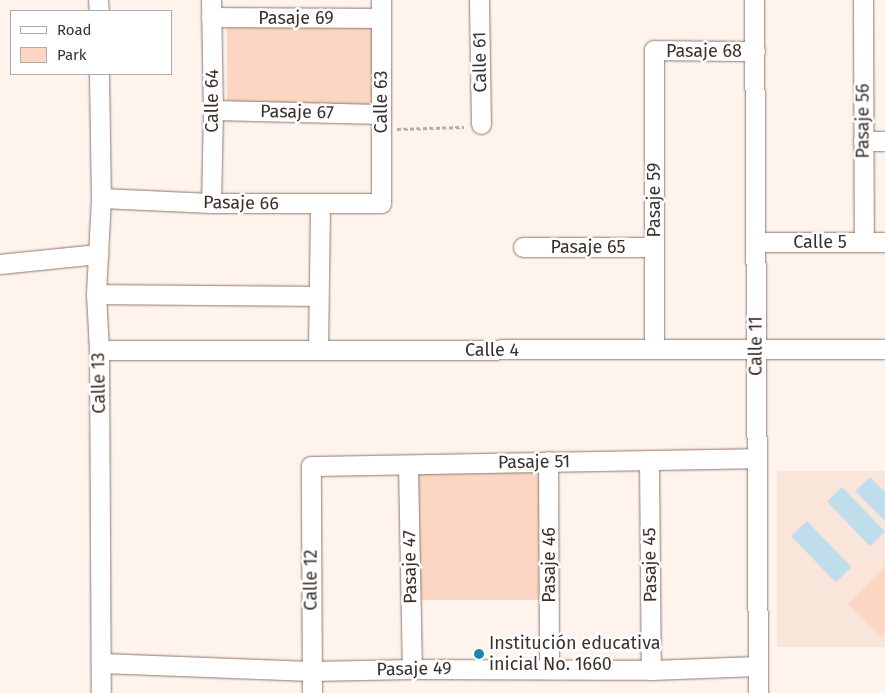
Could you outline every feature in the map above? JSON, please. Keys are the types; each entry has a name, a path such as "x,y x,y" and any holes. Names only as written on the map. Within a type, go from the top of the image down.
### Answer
{"street":[{"name":"Calle 61","path":"479,0 481,124"},
{"name":"Calle 11","path":"754,0 758,693"},
{"name":"Pasaje 56","path":"863,0 864,242"},
{"name":"Pasaje 69","path":"211,9 381,9"},
{"name":"Calle 64","path":"211,9 213,110 211,203"},
{"name":"Calle 63","path":"381,9 381,203"},
{"name":"Pasaje 68","path":"654,50 755,51"},
{"name":"Pasaje 59","path":"654,50 654,350"},
{"name":"Calle 13","path":"99,75 101,198 96,294 99,350 101,693"},
{"name":"Pasaje 67","path":"213,110 381,121"},
{"path":"863,141 885,141"},
{"name":"Pasaje 66","path":"101,198 211,203 381,203"},
{"path":"318,350 317,296 320,203"},
{"name":"Calle 5","path":"756,242 885,242"},
{"name":"Pasaje 65","path":"523,247 654,247"},
{"path":"0,264 98,254"},
{"path":"96,294 317,296"},
{"name":"Calle 4","path":"99,350 885,350"},
{"name":"Pasaje 51","path":"311,466 757,458"},
{"name":"Pasaje 45","path":"649,460 651,670"},
{"name":"Pasaje 46","path":"548,461 549,669"},
{"name":"Pasaje 47","path":"408,465 412,669"},
{"name":"Calle 12","path":"311,466 312,693"},
{"name":"Pasaje 49","path":"101,664 312,671 412,669 651,670 758,666"}],"path":[{"path":"381,121 465,127 481,124"}],"shaded area":[{"path":"777,471 885,471 885,647 777,647"}],"green space":[{"path":"227,26 381,26 381,109 227,109"},
{"path":"416,467 539,467 539,600 416,600"},
{"path":"885,566 885,632 881,636 848,604"}],"building":[{"path":"870,477 885,492 885,521 855,491"},
{"path":"842,487 885,532 870,546 827,502"},
{"path":"807,521 851,567 836,582 791,536"}],"place":[{"name":"Institución educativa inicial No. 1660","path":"479,654"}]}
